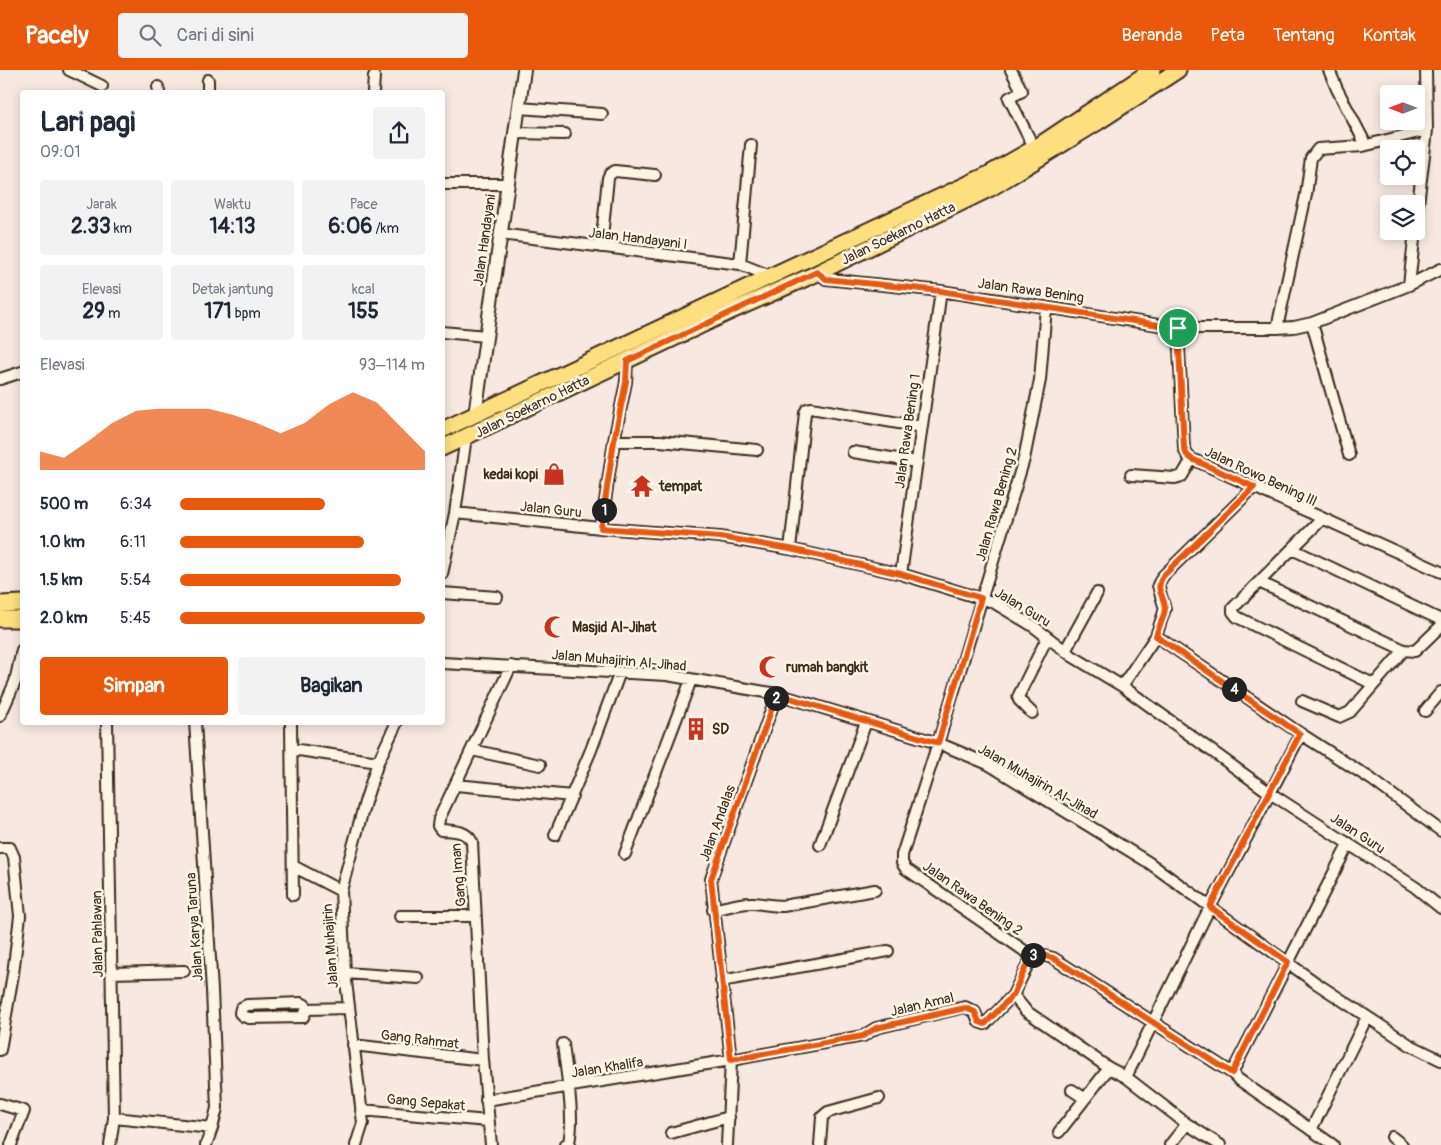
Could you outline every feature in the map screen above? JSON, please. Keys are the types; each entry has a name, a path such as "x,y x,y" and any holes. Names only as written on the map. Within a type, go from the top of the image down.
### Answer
{"main road":[{"name":"Jalan Soekarno Hatta","path":"445,429 989,174 1034,148 1152,70"},
{"name":"Jalan Soekarno Hatta","path":"445,447 991,188 1178,70"},
{"path":"0,604 20,603"},
{"path":"0,619 20,619"}],"street":[{"path":"69,70 102,86"},
{"name":"Jalan Handayani","path":"475,414 524,70"},
{"path":"1011,70 1022,91 1009,98 1034,148"},
{"path":"1329,70 1363,139 1363,146"},
{"path":"1419,195 1427,130 1426,70"},
{"path":"373,90 374,76"},
{"path":"208,80 208,90"},
{"path":"518,108 602,114"},
{"path":"1277,328 1313,154 1318,149 1363,146 1427,130"},
{"path":"515,133 565,134"},
{"path":"740,264 751,144"},
{"path":"601,247 610,174 615,171 655,175"},
{"path":"445,184 508,184"},
{"name":"Jalan Handayani I","path":"500,234 740,264 770,276"},
{"path":"1409,285 1414,240"},
{"name":"Jalan Rawa Bening","path":"817,272 826,279 941,291 1178,328 1294,328 1312,323 1409,285 1441,270"},
{"name":"Jalan Rawa Bening 1","path":"901,574 941,291"},
{"name":"Jalan Rawa Bening 2","path":"1032,956 906,869 902,863 902,855 938,743 981,598 990,575 1024,459 1040,380 1046,307"},
{"path":"1312,323 1348,455"},
{"name":"Jalan Rowo Bening lll","path":"1178,328 1184,448 1187,455 1322,519 1441,572"},
{"path":"445,332 486,336"},
{"path":"601,528 614,441 626,382 627,361"},
{"path":"0,379 20,373"},
{"path":"790,549 805,413 807,409 811,408 922,427"},
{"path":"445,560 455,513 466,437"},
{"path":"614,441 660,441 757,450"},
{"path":"853,452 917,462"},
{"path":"1131,474 1174,478 1182,476 1192,459"},
{"path":"1122,686 1156,636 1165,608 1158,585 1163,576 1254,487"},
{"name":"Jalan Guru","path":"455,513 601,528 720,537 790,549 901,574 993,602 1033,626 1065,651 1122,686 1270,793 1415,887 1441,908"},
{"path":"1322,519 1234,608 1233,612 1236,617 1373,684"},
{"path":"1292,549 1441,620"},
{"path":"1259,582 1404,650 1415,651 1441,626"},
{"path":"445,593 497,597"},
{"path":"1065,651 1097,593"},
{"path":"1156,636 1300,734 1371,779 1441,831"},
{"path":"1032,713 1018,697 1047,638"},
{"path":"1302,702 1340,717 1345,716 1404,650"},
{"path":"0,716 15,682 20,659"},
{"name":"Jalan Muhajirin Al-Jihad","path":"445,663 667,675 777,694 938,743 988,764 1148,862 1367,1017 1410,1045 1441,1060"},
{"name":"Gang Iman","path":"491,1145 483,1060 472,842 469,835 463,832 441,830 438,826 439,819 511,666"},
{"path":"555,835 591,750 620,672"},
{"path":"625,854 691,680"},
{"path":"1425,711 1441,692"},
{"name":"Jalan Andalas","path":"727,1145 731,1060 711,879 777,694"},
{"path":"820,846 866,722"},
{"name":"Jalan Pahlawan","path":"107,725 114,1118 110,1145"},
{"name":"Jalan Karya Taruna","path":"195,725 217,1108 206,1145"},
{"path":"291,725 293,895"},
{"name":"Jalan Muhajirin","path":"356,1145 362,1123 349,1008 341,915 341,891 378,762 396,725"},
{"path":"1126,1077 1210,907 1300,734"},
{"path":"292,749 378,762"},
{"path":"472,750 540,764"},
{"path":"456,785 572,796"},
{"path":"1232,1073 1348,843"},
{"path":"0,848 10,848 14,857 20,916 5,992 0,1050"},
{"path":"293,866 341,891"},
{"path":"714,910 754,903 768,906 783,906 875,890"},
{"path":"400,916 475,916"},
{"path":"722,981 888,951"},
{"path":"1220,1145 1187,1124 1126,1077 1109,1068 1026,1011 1013,995 1034,953 1053,958 1232,1073 1333,1145"},
{"path":"111,973 184,970"},
{"path":"346,973 418,978"},
{"name":"Jalan Amal","path":"731,1060 863,1036 876,1028 965,1008 975,1012 979,1022 985,1024 1013,995"},
{"path":"301,1003 307,1009 303,1017 249,1018 242,1016 240,1012 241,1008 247,1004 301,1003"},
{"path":"307,1009 349,1008"},
{"path":"1311,1130 1367,1017"},
{"path":"563,1044 571,1133 569,1142 565,1145"},
{"name":"Gang Rahmat","path":"353,1045 483,1060"},
{"name":"Jalan Khalifa","path":"486,1100 731,1060"},
{"path":"1059,1132 1109,1068"},
{"path":"1072,1090 1084,1098"},
{"path":"820,1145 822,1118 828,1112 879,1098"},
{"path":"0,1104 24,1112 11,1145"},
{"name":"Gang Sepakat","path":"361,1110 488,1120"},
{"path":"671,1132 729,1117"},
{"path":"114,1118 212,1128"},
{"path":"1170,1145 1187,1124"},
{"path":"1392,1137 1402,1145"}],"place":[{"name":"kedai kopi","path":"554,474"},
{"name":"tempat","path":"642,486"},
{"name":"Masjid Al-Jihat","path":"555,627"},
{"name":"rumah bangkit","path":"770,667"},
{"name":"SD","path":"696,729"}],"route":[{"path":"817,272 826,279 941,291 1178,328 1184,448 1187,455 1254,487 1163,576 1158,585 1165,608 1156,636 1300,734 1210,907 1288,962 1232,1073 1053,958 1034,953 1013,995 985,1024 979,1022 975,1012 965,1008 876,1028 863,1036 731,1060 711,879 777,694 938,743 981,598 901,574 790,549 720,537 601,528 614,441 626,382 627,361 817,272"}]}
